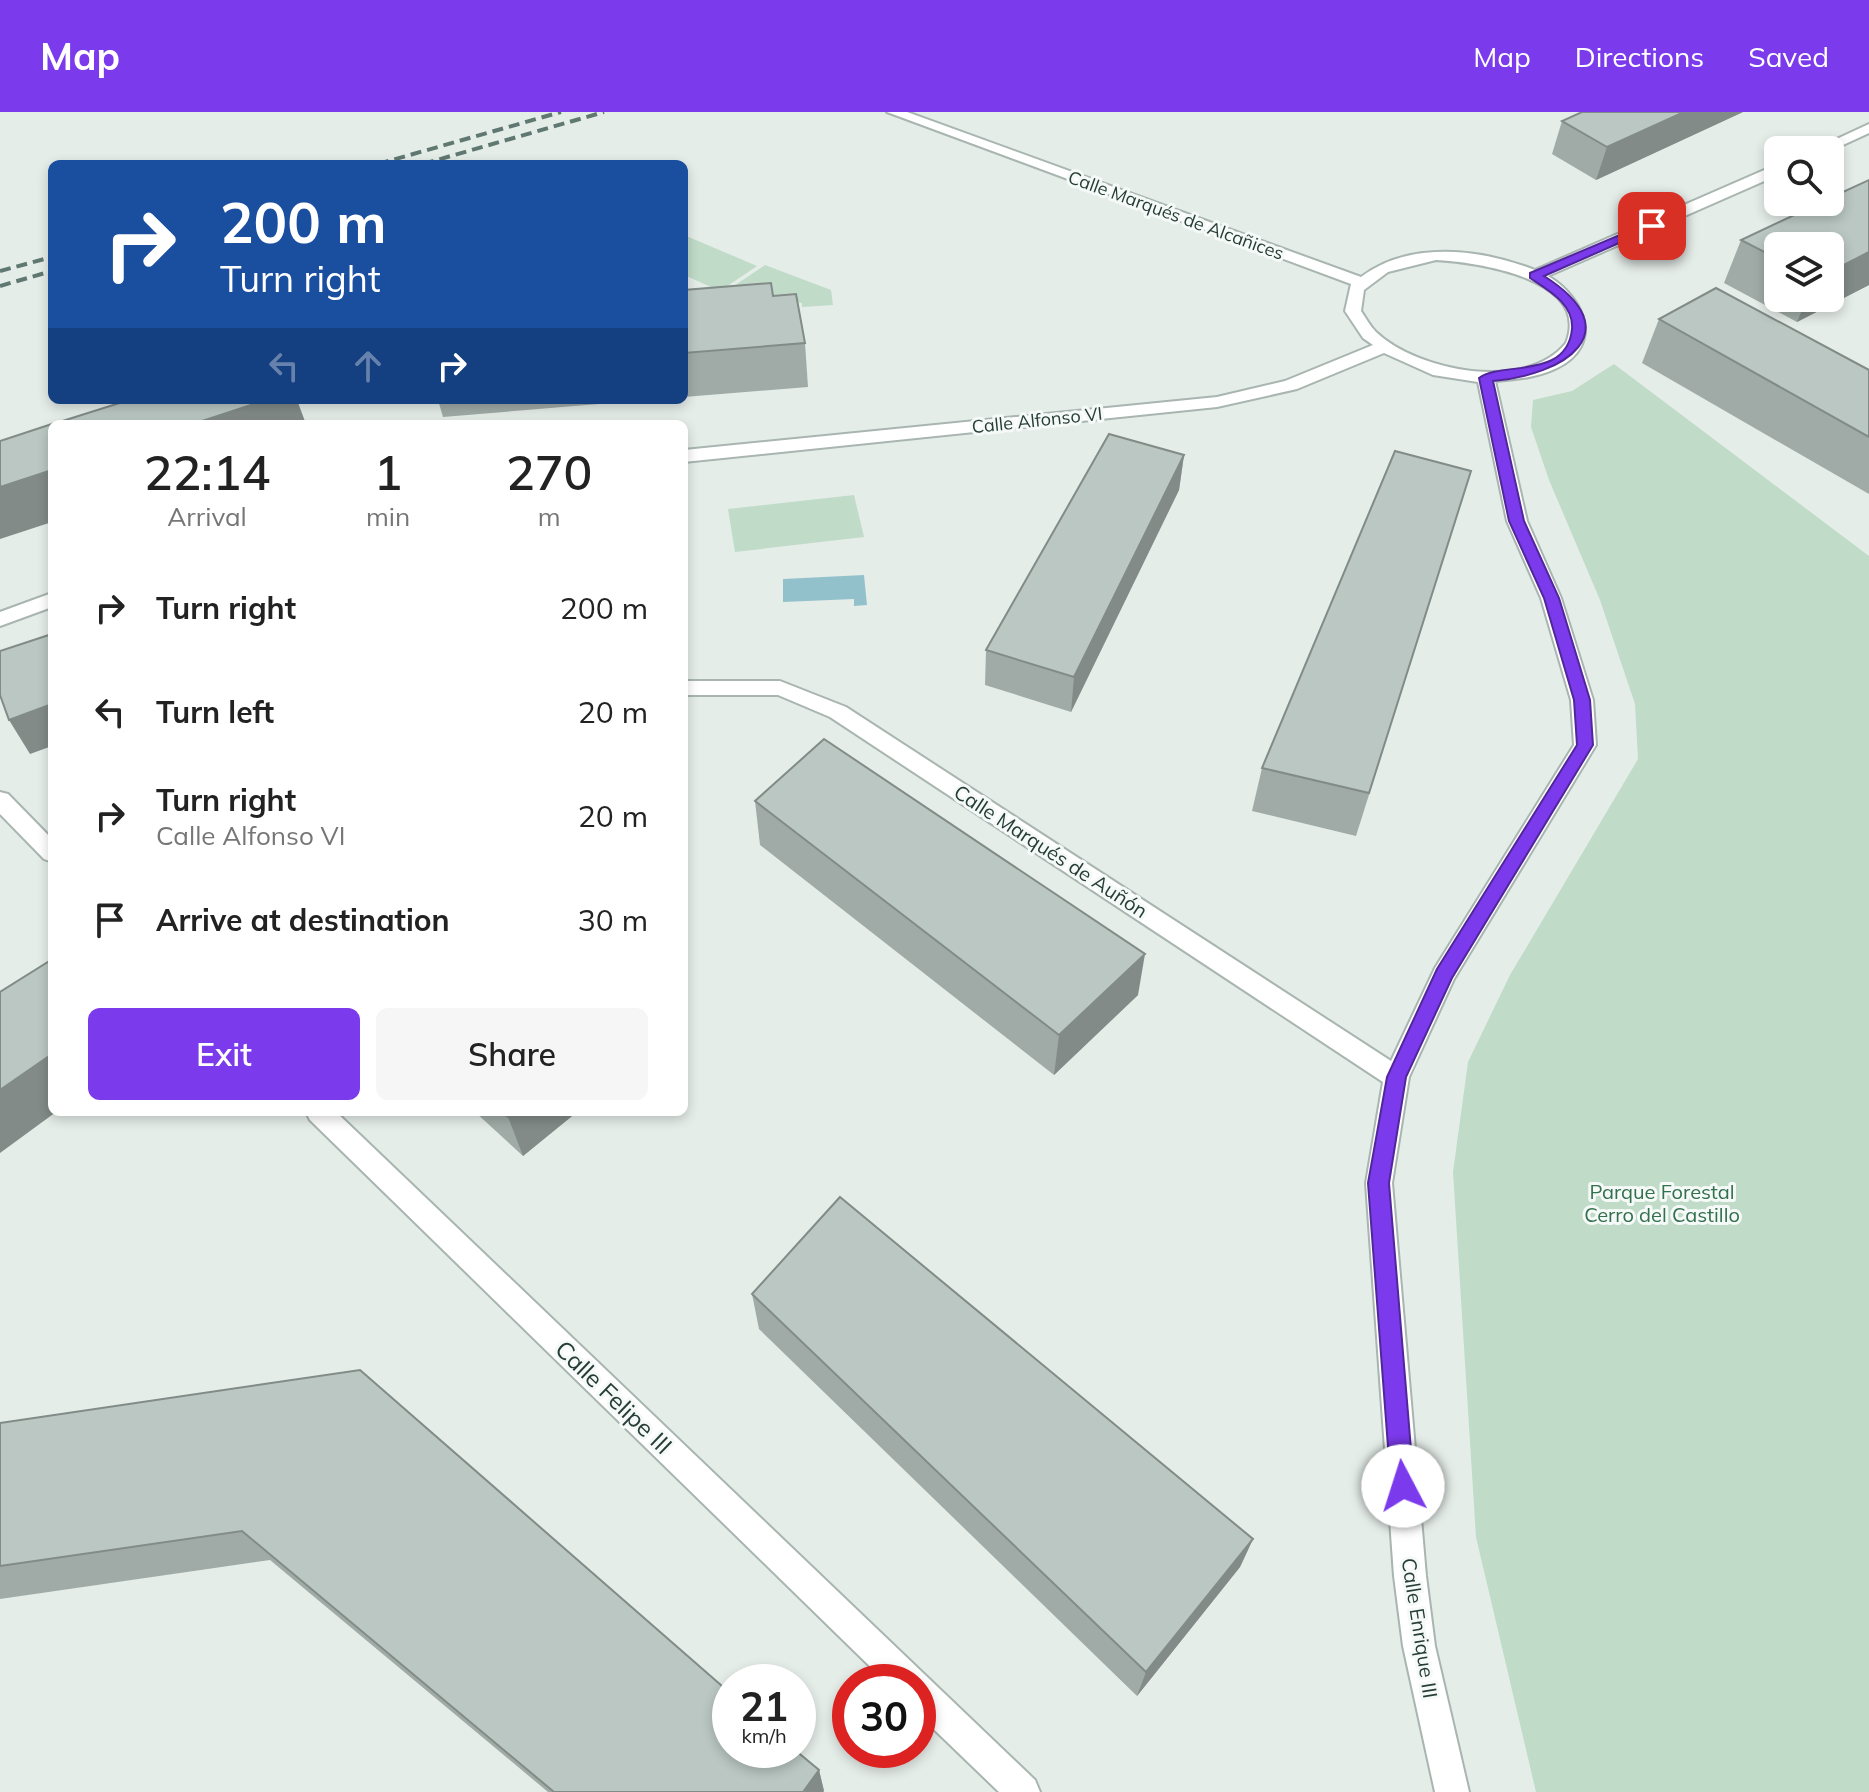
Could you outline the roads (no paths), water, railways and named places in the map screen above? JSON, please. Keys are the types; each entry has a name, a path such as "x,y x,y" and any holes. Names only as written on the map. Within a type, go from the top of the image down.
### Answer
{"street":[{"name":"Calle Marqués de Alcañices","path":"894,112 1360,282"},
{"path":"1844,139 1869,128"},
{"path":"1535,276 1764,175"},
{"path":"1436,255 1504,264 1535,276 1557,290 1572,306 1579,324 1577,341 1565,356 1545,368 1518,375 1486,378 1448,374 1412,363 1381,348 1363,332 1353,314 1352,297 1360,282 1378,268 1405,259 1436,255"},
{"name":"Calle Alfonso VI","path":"688,456 1217,402 1291,385 1381,348"},
{"name":"Calle Enrique III","path":"1452,1792 1419,1646 1410,1576 1379,1183 1396,1077 1444,975 1585,745 1582,700 1551,598 1517,521 1486,378"},
{"path":"0,619 48,601"},
{"name":"Calle Marqués de Auñón","path":"688,688 780,688 838,712 1396,1077"},
{"path":"0,800 48,849"},
{"name":"Calle Felipe III","path":"323,1116 890,1664"},
{"path":"936,1708 1023,1792"}],"water":[{"path":"864,575 867,605 854,606 854,599 783,602 783,579"}],"railway":[{"path":"392,160 561,112"},
{"path":"437,160 604,112"},
{"path":"0,271 48,258"},
{"path":"0,286 48,272"}],"park label":[{"name":"Parque Forestal Cerro del Castillo","path":"1662,1202"}]}
